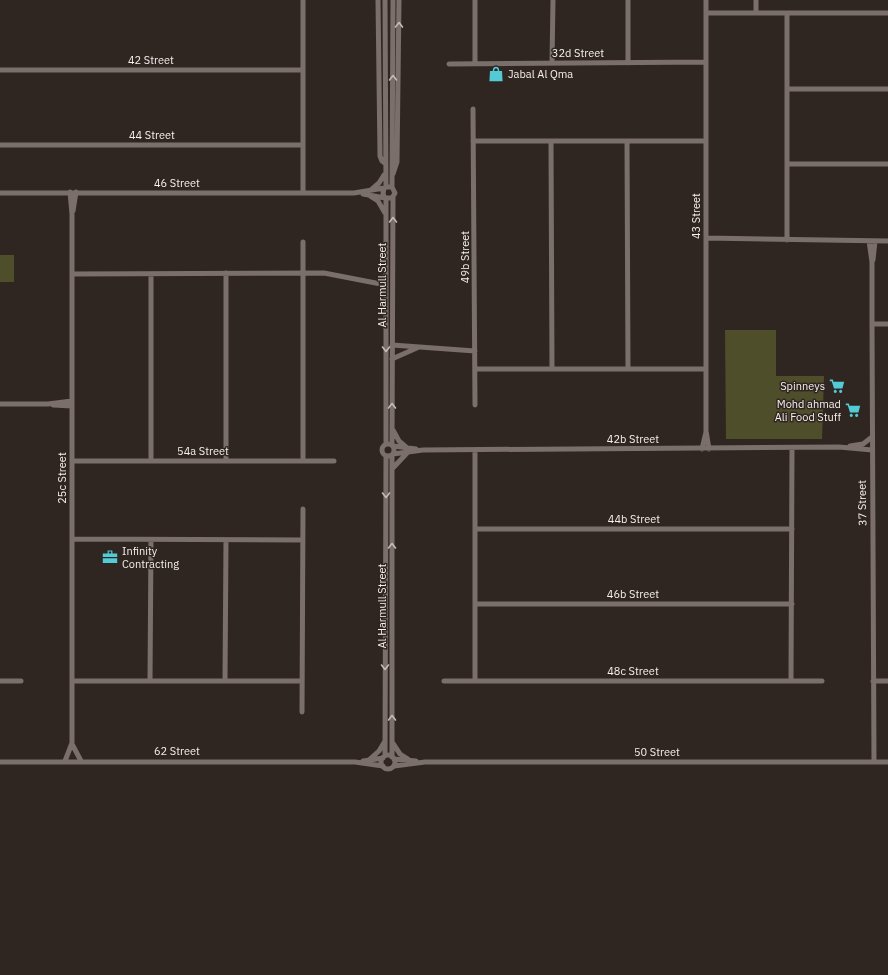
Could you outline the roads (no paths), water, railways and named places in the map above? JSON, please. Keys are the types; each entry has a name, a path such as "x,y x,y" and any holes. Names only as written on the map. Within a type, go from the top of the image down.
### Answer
{"street":[{"path":"303,0 303,192"},
{"path":"378,0 380,156 382,161 386,164"},
{"path":"385,0 386,172 383,194 386,198 393,197 395,193 392,187 393,0"},
{"path":"392,175 397,162 399,0"},
{"path":"475,0 475,64"},
{"path":"552,0 552,63"},
{"path":"628,0 628,62"},
{"name":"43 Street","path":"706,0 706,431 709,449"},
{"path":"756,0 756,13"},
{"path":"706,13 888,13"},
{"path":"787,13 788,240"},
{"path":"379,44 385,35"},
{"name":"32d Street","path":"449,64 706,62"},
{"name":"42 Street","path":"0,70 303,70"},
{"path":"787,89 888,89"},
{"name":"49b Street","path":"473,109 475,405"},
{"path":"474,141 706,141"},
{"path":"551,141 552,369"},
{"path":"627,141 628,369"},
{"name":"44 Street","path":"0,145 303,145"},
{"path":"787,164 888,164"},
{"path":"386,172 379,183 368,193 378,201 386,216"},
{"path":"385,188 392,187"},
{"name":"46 Street","path":"368,193 385,188"},
{"name":"25c Street","path":"70,192 72,214 72,743 74,751 81,761"},
{"name":"25c Street","path":"72,214 76,192"},
{"name":"46 Street","path":"0,193 303,192 368,193 386,198"},
{"name":"Al Harmull Street","path":"393,197 392,742 394,766"},
{"name":"Al Harmull Street","path":"383,766 385,740 386,456 382,450 386,444 386,198"},
{"path":"706,240 888,241"},
{"name":"37 Street","path":"869,241 872,262 872,762"},
{"name":"37 Street","path":"872,262 875,241"},
{"path":"303,242 303,461"},
{"path":"72,274 303,274 324,272 386,285"},
{"path":"151,274 151,461"},
{"path":"226,274 226,461"},
{"path":"872,324 888,324"},
{"path":"392,345 475,351"},
{"path":"392,358 419,347"},
{"path":"475,369 706,370"},
{"path":"0,404 72,404"},
{"path":"392,427 396,437 408,450 392,468"},
{"name":"43 Street","path":"702,449 706,431"},
{"name":"42b Street","path":"843,448 860,445 872,437"},
{"name":"42b Street","path":"386,444 408,450"},
{"path":"791,681 792,448"},
{"name":"42b Street","path":"386,456 408,450 843,448 872,450"},
{"path":"475,450 475,681"},
{"name":"54a Street","path":"72,461 334,461"},
{"path":"302,712 303,509"},
{"name":"44b Street","path":"475,529 792,529"},
{"path":"72,539 303,540"},
{"path":"150,681 151,540"},
{"path":"226,540 226,681"},
{"name":"46b Street","path":"475,604 792,604"},
{"path":"72,680 302,681"},
{"path":"0,681 21,681"},
{"name":"48c Street","path":"444,681 822,681"},
{"path":"873,681 888,681"},
{"path":"369,760 379,751 385,740"},
{"path":"392,742 400,754 409,760"},
{"name":"25c Street","path":"65,761 72,743"},
{"name":"62 Street","path":"354,762 384,757 393,758"},
{"name":"50 Street","path":"393,758 425,762 888,762"},
{"name":"62 Street","path":"0,762 354,762 383,766 387,769 394,766"},
{"name":"50 Street","path":"394,766 425,762"}],"place":[{"name":"Jabal Al Qma","path":"496,74"},
{"name":"Spinneys","path":"837,386"},
{"name":"Mohd ahmad Ali Food Stuff","path":"853,410"},
{"name":"Infinity Contracting","path":"110,557"}]}
